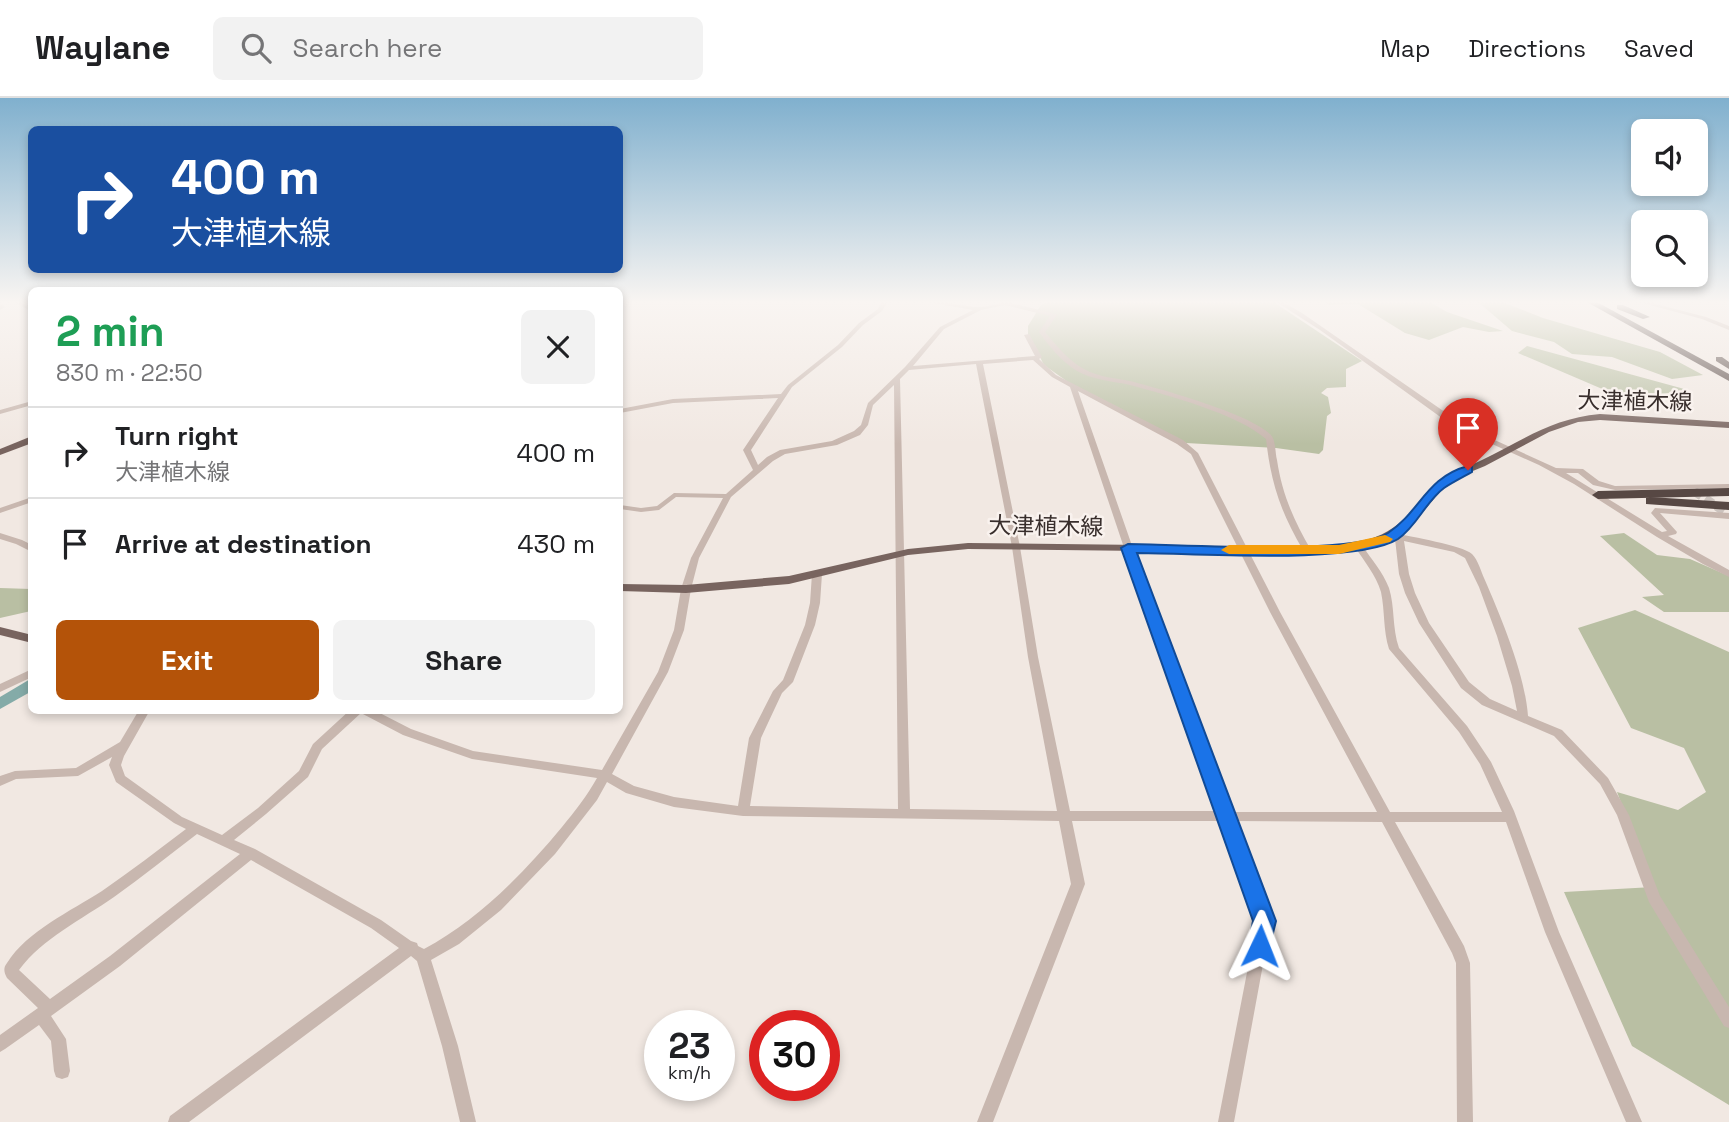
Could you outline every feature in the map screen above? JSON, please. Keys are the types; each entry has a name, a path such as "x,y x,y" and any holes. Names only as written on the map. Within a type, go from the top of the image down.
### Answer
{"highway":[{"path":"1666,349 1729,385"},
{"path":"1674,349 1729,378"},
{"path":"1686,349 1729,372"},
{"path":"1719,359 1729,366"},
{"path":"1603,497 1729,492"},
{"path":"1603,497 1728,512"}],"main road":[{"name":"大津植木線","path":"623,588 686,589 789,580 901,554 946,548 1307,550 1359,547 1396,537 1438,486 1546,430 1577,419 1600,417 1729,425"},
{"path":"0,452 28,441"},
{"path":"0,631 28,638"}],"street":[{"path":"757,470 747,450 779,406 782,397 801,376 836,349"},
{"path":"176,1122 417,952 454,940 496,906 526,876 593,797 631,734 663,672 679,630 695,558 728,496 757,470 783,452 834,443 857,433 864,425 870,404 924,349"},
{"path":"908,368 1039,357 1035,349"},
{"path":"1059,349 1080,370 1108,380 1135,384 1226,414 1265,432 1270,438 1285,515 1307,550"},
{"path":"1350,349 1447,418 1555,470 1603,497 1672,543 1729,574"},
{"path":"1035,358 1054,376 1180,442 1195,453 1275,612 1460,950 1463,963 1465,1122"},
{"path":"979,362 1078,884 985,1122"},
{"path":"897,379 904,814"},
{"path":"1073,386 1128,548 1264,921 1226,1122"},
{"path":"623,410 673,401 782,397"},
{"path":"0,412 28,404"},
{"path":"1555,470 1580,471 1596,483 1615,488 1729,486"},
{"path":"623,507 641,510 659,508 674,495 728,496"},
{"path":"0,511 28,500"},
{"path":"1660,535 1673,532 1656,517 1658,510 1728,512"},
{"path":"0,536 28,547"},
{"path":"1523,716 1522,697 1469,556 1453,549 1396,537 1406,584 1424,623 1465,685 1479,698 1558,733 1604,782 1623,815 1654,898 1729,1021"},
{"path":"1359,547 1380,578 1386,593 1388,634 1394,649 1474,745 1509,817 1552,932 1634,1122"},
{"path":"743,811 755,738 778,691 788,682 810,625 817,574"},
{"path":"0,688 28,674"},
{"path":"143,714 123,746 116,765 120,779 178,820 250,853 417,952 450,1046 468,1122"},
{"path":"223,841 304,774 317,747 352,714"},
{"path":"372,714 407,732 472,755 604,775 630,790 657,798 743,811 1063,816 1509,817"},
{"path":"0,781 15,775 78,772 123,746"},
{"path":"62,1071 58,1039 45,1012 12,973 11,968 44,937 119,886 196,828"},
{"path":"0,1044 115,961 250,853"}],"green space":[{"path":"1036,349 1344,349 1362,361 1346,369 1346,387 1327,388 1321,393 1328,397 1331,413 1327,416 1323,450 1319,454 1276,448 1186,443 1068,382 1044,365"},
{"path":"1523,349 1537,349 1688,390 1628,400 1518,353"},
{"path":"1564,349 1649,349 1703,375 1672,379 1612,357 1572,354"},
{"path":"1624,533 1657,555 1690,559 1729,576 1729,612 1664,612 1642,597 1664,595 1600,536"},
{"path":"0,588 28,589 28,612 0,618"},
{"path":"1635,610 1729,652 1729,1105 1632,1046 1564,892 1653,887 1617,792 1678,810 1706,792 1684,748 1631,728 1578,628"}],"waterway":[{"path":"0,704 28,686"}],"tunnel":[{"path":"1694,491 1725,512"}],"slow traffic":[{"path":"1229,550 1339,550 1385,539"}],"route":[{"path":"1260,946 1264,921 1128,548 1339,550 1359,547 1392,537 1414,516 1438,486 1454,475 1468,470"}]}
